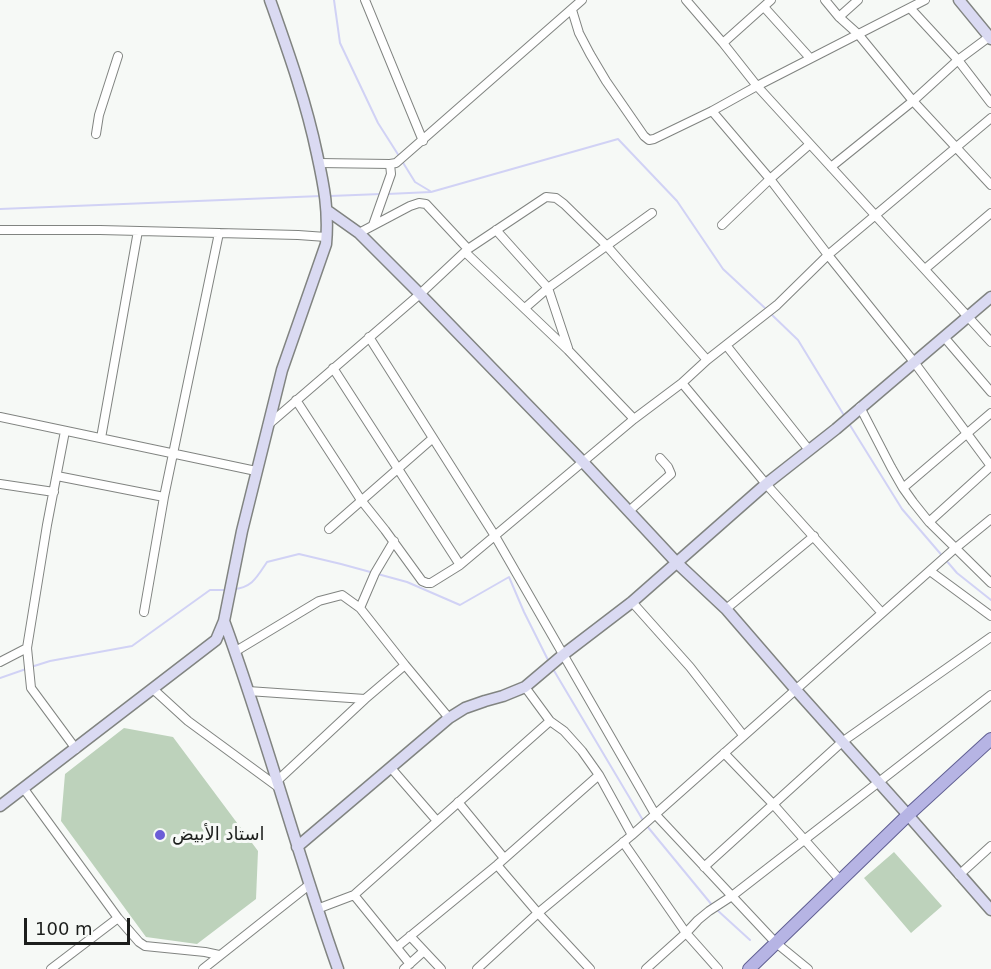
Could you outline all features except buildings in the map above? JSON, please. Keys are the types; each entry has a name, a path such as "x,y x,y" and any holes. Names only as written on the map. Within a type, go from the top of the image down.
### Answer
{"main road":[{"path":"748,969 908,815 991,739"}],"street":[{"path":"0,806 216,640 224,621 256,471 282,370 326,244 327,208 310,119 270,0"},
{"path":"365,0 423,141"},
{"path":"319,163 393,164 406,156 582,0"},
{"path":"686,0 757,86 991,342"},
{"path":"723,42 771,0"},
{"path":"825,0 858,34 913,101 991,185"},
{"path":"839,17 858,0"},
{"path":"572,10 579,33 590,54 606,81 649,140 712,111 925,0"},
{"path":"831,167 913,101 988,32 959,0"},
{"path":"764,7 810,58"},
{"path":"910,8 958,60 991,103"},
{"path":"96,134 99,115 118,56"},
{"path":"712,111 770,179 914,362 991,466 929,522"},
{"path":"296,400 361,500 422,580 427,583 432,582 460,565 634,419 777,305 828,255 991,118"},
{"path":"722,225 810,144"},
{"path":"374,225 393,164"},
{"path":"268,425 420,294 466,250 546,197 556,198 564,204 606,245 707,360"},
{"path":"359,233 410,206 418,203 426,204 466,250 568,350 634,419"},
{"path":"327,208 359,233 420,294 583,462 677,563 726,609 991,910"},
{"path":"525,308 548,288 652,213"},
{"path":"925,269 991,213"},
{"path":"496,230 548,288 568,350"},
{"path":"0,232 138,231 326,237"},
{"path":"101,438 138,231"},
{"path":"144,612 164,497 219,233"},
{"path":"297,847 449,718 465,708 525,687 632,602 766,484 836,429 991,297"},
{"path":"369,337 495,536 655,814 775,942 808,969"},
{"path":"944,337 991,392"},
{"path":"726,345 809,450"},
{"path":"333,368 460,565"},
{"path":"682,383 766,484 882,613"},
{"path":"859,409 903,488 954,550 991,583"},
{"path":"903,488 991,413"},
{"path":"0,417 256,471"},
{"path":"65,431 27,648 31,688 76,749"},
{"path":"329,529 433,438"},
{"path":"629,511 671,474 660,458"},
{"path":"57,476 164,497"},
{"path":"0,484 54,492"},
{"path":"477,969 538,913 634,833 991,519"},
{"path":"726,609 814,536"},
{"path":"360,608 375,573 394,541"},
{"path":"932,569 991,616"},
{"path":"236,651 319,601 342,595 360,608 449,718"},
{"path":"632,602 690,667 743,735"},
{"path":"224,621 236,651 309,885 338,969"},
{"path":"704,867 842,742 991,637"},
{"path":"0,662 27,648"},
{"path":"278,784 365,699 405,665"},
{"path":"525,687 549,721 564,731 599,775 634,833"},
{"path":"153,689 188,721 278,784"},
{"path":"248,691 365,699"},
{"path":"646,969 709,910 732,896 991,695"},
{"path":"317,909 354,895 549,721"},
{"path":"724,753 805,839 840,880"},
{"path":"391,768 437,821"},
{"path":"397,947 599,775"},
{"path":"24,789 118,918 139,942 145,946 219,955"},
{"path":"458,802 504,858"},
{"path":"623,842 686,933 718,969"},
{"path":"959,874 991,846"},
{"path":"496,865 590,969"},
{"path":"203,969 309,885"},
{"path":"354,895 397,947 407,966 424,951"},
{"path":"51,969 118,918"},
{"path":"410,936 441,969"}],"green space":[{"path":"124,728 173,737 258,851 256,899 197,944 146,937 61,821 65,774"},
{"path":"894,852 942,906 911,933 864,878"}],"waterway":[{"path":"334,0 340,43 378,123 399,156"},
{"path":"387,194 431,192 618,139 677,201 723,269 766,309"},
{"path":"402,161 415,182 430,191"},
{"path":"330,196 381,194"},
{"path":"0,209 321,196"},
{"path":"770,313 798,340 845,417"},
{"path":"848,422 902,509 957,573 991,600"},
{"path":"233,589 249,584 267,562 299,554 407,582 460,605 509,577 549,662"},
{"path":"31,667 50,661 132,646 210,590 227,590"},
{"path":"0,678 26,669"},
{"path":"553,669 644,822"},
{"path":"647,826 712,905"},
{"path":"716,909 750,940"}],"place":[{"name":"استاد الأبيض","path":"160,835"}]}
